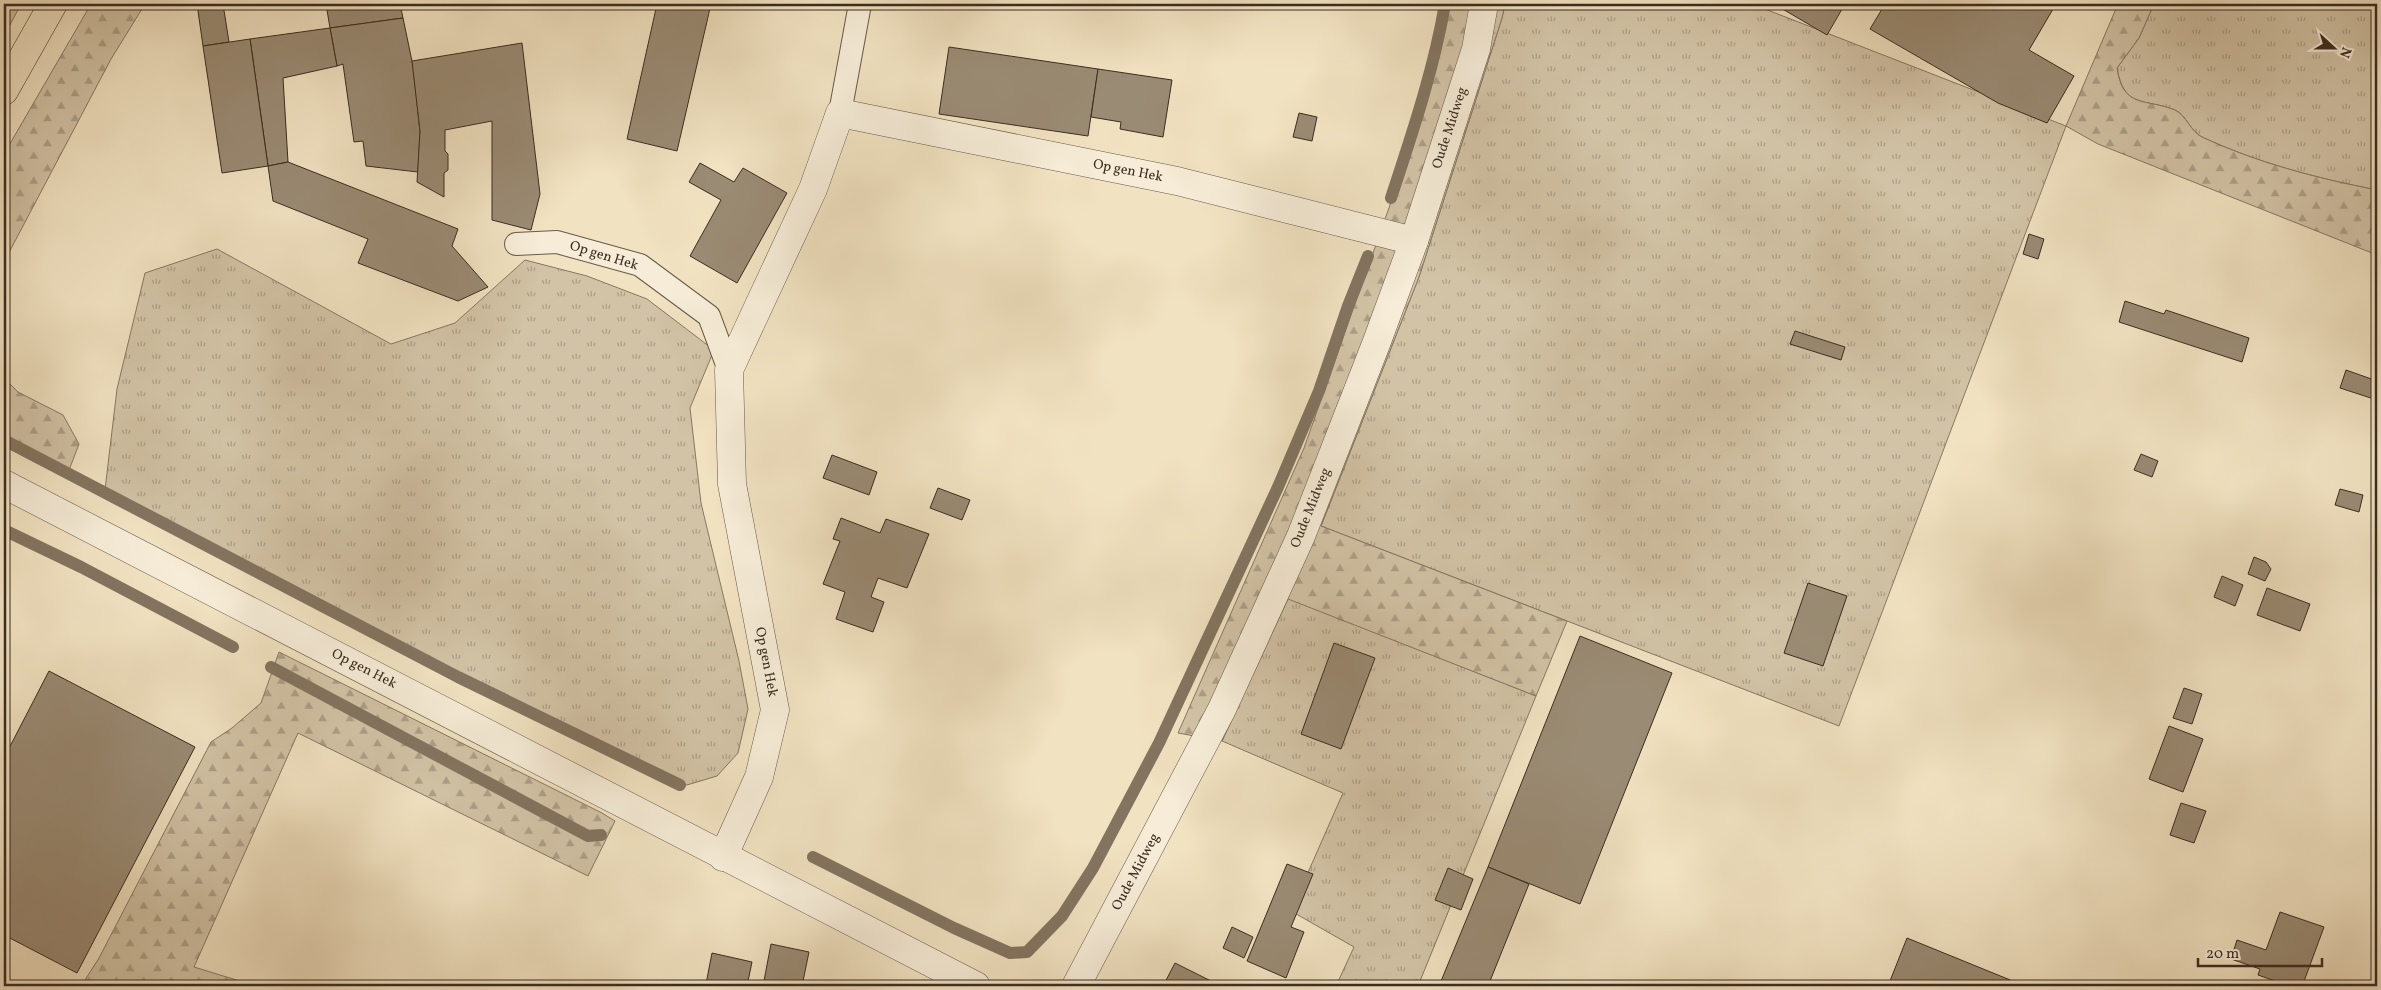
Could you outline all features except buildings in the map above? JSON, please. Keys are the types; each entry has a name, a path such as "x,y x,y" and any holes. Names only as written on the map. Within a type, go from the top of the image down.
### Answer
{"highway":[{"path":"4,91 53,4"}],"street":[{"name":"Oude Midweg","path":"1076,986 1222,709 1301,536 1414,241 1476,49 1484,4"},
{"name":"Op gen Hek","path":"724,857 759,777 775,710 732,484 729,370 813,189 840,113 1176,181 1414,241"},
{"name":"Op gen Hek","path":"4,484 976,986"}],"lane":[{"name":"Op gen Hek","path":"840,113 860,4"},
{"name":"Op gen Hek","path":"516,244 557,242 640,265 709,316 729,370"}],"green space":[{"path":"4,4 21,4 4,36"},
{"path":"91,4 145,4 111,59 4,262 4,154"},
{"path":"1450,4 1505,4 1419,277 1321,526 1567,621 1536,696 1288,599 1222,741 1178,733 1304,448 1390,205"},
{"path":"1505,4 1752,4 2066,126 1839,726 1321,526 1419,277"},
{"path":"2118,4 2154,4 2139,38 2117,68 2124,90 2130,96 2137,100 2164,106 2179,112 2198,135 2244,155 2310,175 2377,190 2377,255 2098,144 2066,126"},
{"path":"2154,4 2373,4 2377,10 2377,190 2310,175 2244,155 2198,135 2179,112 2164,106 2137,100 2130,96 2120,81 2117,68 2139,38"},
{"path":"217,249 391,344 455,323 525,260 587,276 647,299 714,350 690,408 701,503 739,661 748,709 738,753 717,776 687,785 537,719 104,498 117,389 145,273"},
{"path":"4,378 18,392 63,415 79,444 66,478 4,446"},
{"path":"1288,598 1536,696 1418,986 1336,986 1354,947 1291,911 1343,793 1222,741"},
{"path":"279,652 615,821 588,876 298,733 194,967 256,986 72,986 83,983 99,958 211,742 232,728 261,703"}],"waterway":[{"path":"1391,198 1429,77 1445,4"},
{"path":"813,857 954,928 1010,953 1027,952 1062,916 1093,868 1159,743 1278,487 1319,391 1348,306 1368,256"},
{"path":"4,440 458,677 680,785"},
{"path":"4,530 81,567 233,647"},
{"path":"271,667 588,836 601,835"}]}
